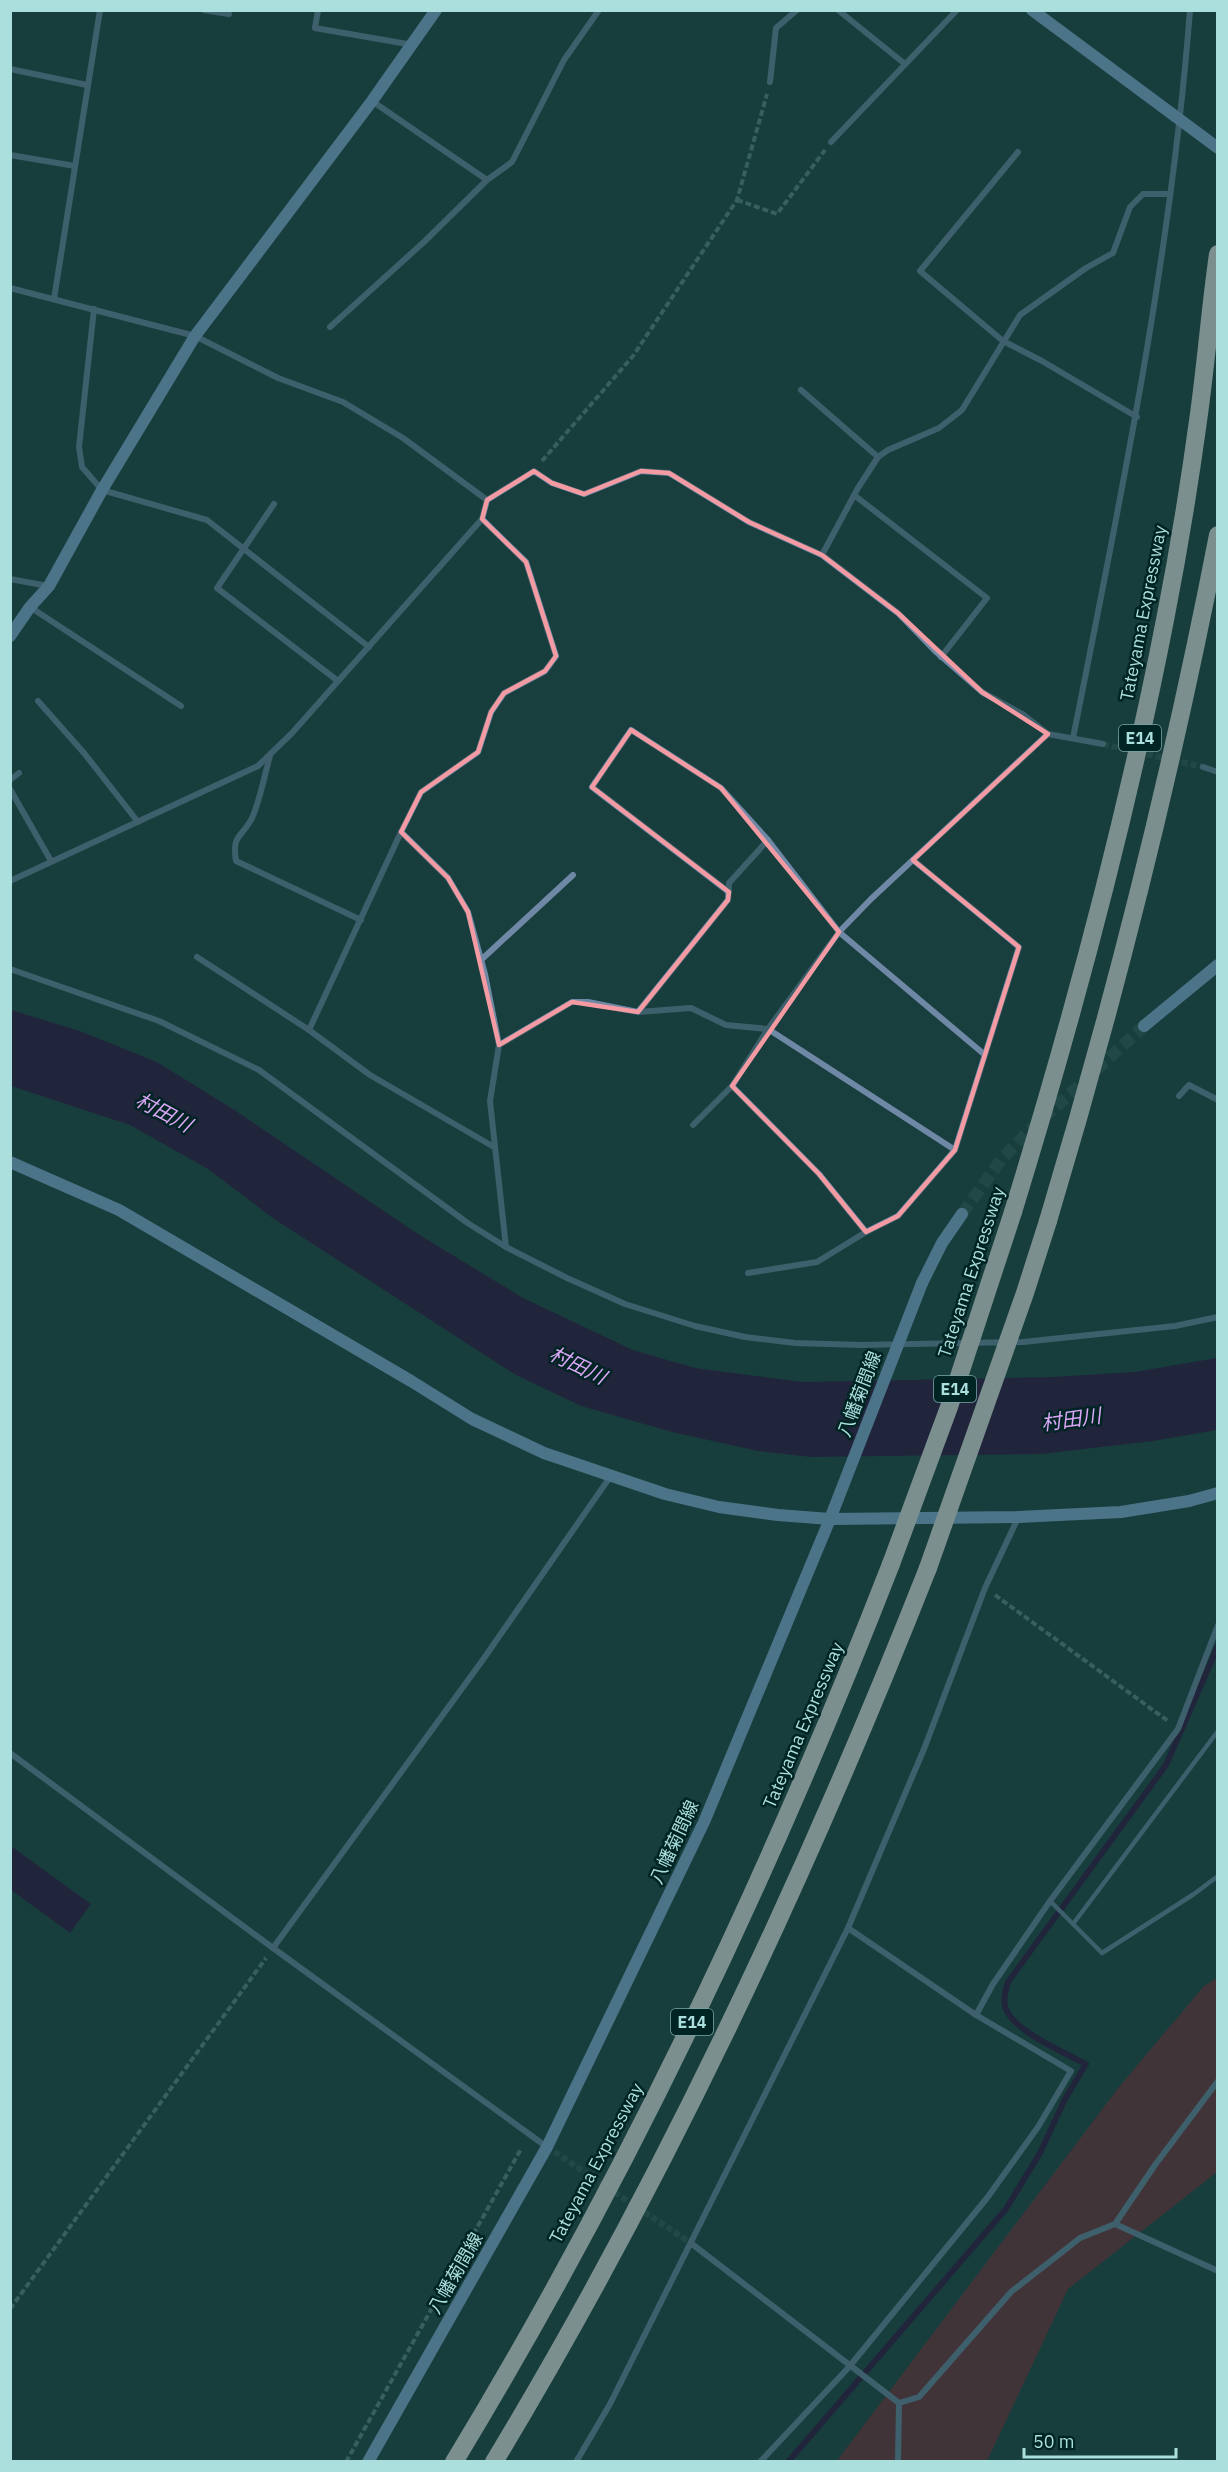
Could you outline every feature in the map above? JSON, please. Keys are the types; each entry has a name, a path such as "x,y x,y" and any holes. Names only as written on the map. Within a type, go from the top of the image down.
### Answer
{"highway":[{"name":"Tateyama Expressway","path":"454,2462 532,2328 630,2146 724,1958 809,1766 891,1564 960,1374 1013,1212 1076,998 1134,767 1165,620 1183,516 1198,421 1218,254"},
{"name":"E14","path":"494,2462 564,2344 657,2170 757,1970 847,1767 928,1568 1021,1305 1111,1006 1171,765 1218,536"}],"street":[{"path":"54,299 100,10"},
{"path":"204,10 229,14"},
{"path":"318,10 315,28 413,45"},
{"path":"10,636 30,607 49,586 102,490 195,336 372,101 436,10"},
{"path":"330,327 425,241 487,180 512,162 564,60 599,10"},
{"path":"770,82 776,28 797,10"},
{"path":"838,10 905,64"},
{"path":"831,142 957,10"},
{"path":"1032,10 1218,148"},
{"path":"1073,738 1137,417 1179,120 1190,10"},
{"path":"10,69 87,85"},
{"path":"372,101 487,180"},
{"path":"1018,152 920,271 1003,341 1042,361 1137,417"},
{"path":"10,155 75,166"},
{"path":"822,555 854,495 878,457 888,450 939,428 962,410 1020,315 1086,268 1113,253 1130,207 1143,194 1169,194"},
{"path":"10,288 195,336 278,378 343,402 403,438 487,500"},
{"path":"94,309 79,447 82,467 102,490 207,520 369,647"},
{"path":"801,390 878,457"},
{"path":"10,881 258,766 369,647 482,519 487,500 534,471 552,483 584,494 641,471 669,473 749,522 822,555 898,613 941,657 982,692 1024,715 1048,735 1104,744"},
{"path":"854,495 987,598 941,657"},
{"path":"274,504 217,588 338,681"},
{"path":"309,1030 421,792 478,752 491,712 504,693 545,671 556,656 526,562 482,519"},
{"path":"10,579 49,586"},
{"path":"30,607 181,706"},
{"path":"38,701 84,753 138,822"},
{"path":"729,892 592,787 632,730 721,788 768,840 839,932 985,1055"},
{"path":"693,1125 732,1086 768,1029 839,932 871,899 1048,735"},
{"path":"270,755 251,819 239,833 234,848 236,861 361,920"},
{"path":"1203,767 1218,772"},
{"path":"10,780 19,773"},
{"path":"10,789 51,861"},
{"path":"401,832 448,878 468,912 481,960 499,1045 490,1101 506,1246"},
{"path":"638,1012 728,900 729,884 768,840"},
{"path":"748,1273 817,1262 866,1232 898,1216 955,1150 1019,947 913,860"},
{"path":"481,960 573,875"},
{"path":"197,957 309,1030 370,1075 494,1147"},
{"path":"1144,1026 1218,965"},
{"path":"10,969 159,1021 259,1070 469,1224 506,1246 567,1278 625,1304 695,1326 745,1337 795,1343 861,1345 1023,1342 1175,1326 1218,1317"},
{"path":"499,1045 572,1002 588,1002 638,1012 691,1008 726,1025 768,1029 955,1150"},
{"path":"1179,1096 1188,1085 1218,1100"},
{"path":"732,1086 819,1174 866,1232"},
{"path":"10,1162 118,1210 472,1419 544,1453 665,1494 719,1507 830,1519 1018,1517 1121,1512 1188,1501 1218,1493"},
{"name":"八幡菊間線","path":"368,2462 547,2147 704,1822 830,1519 922,1283 942,1243 962,1214"},
{"path":"273,1948 482,1661 610,1477"},
{"path":"576,2462 610,2404 692,2244 848,1928 924,1749 985,1588 1018,1517"},
{"path":"976,2015 993,1983 1050,1901 1178,1729 1218,1625"},
{"path":"10,1753 547,2147"},
{"path":"760,2462 849,2367 987,2198 1038,2127 1071,2071 976,2015 848,1928"},
{"path":"899,2403 919,2397 1011,2292 1080,2238 1115,2224 1155,2164 1218,2081"},
{"path":"1115,2224 1218,2271"},
{"path":"692,2244 849,2367 899,2403"},
{"path":"898,2462 899,2403"}],"lane":[{"path":"1073,1924 1218,1731"},
{"path":"1050,1901 1102,1953 1218,1876"}],"path":[{"path":"534,471 633,356 737,200 770,82"},
{"path":"737,200 777,214 831,142"},
{"path":"985,1588 1178,1729"},
{"path":"10,2309 273,1948"},
{"path":"346,2462 521,2149"}],"highlighted area":[{"path":"534,471 552,483 584,494 641,471 669,473 749,522 822,555 898,613 982,692 1048,734 913,860 1019,947 955,1150 898,1216 866,1232 819,1174 732,1086 839,932 721,788 631,730 592,787 729,892 728,900 638,1012 572,1002 499,1045 468,912 448,878 401,832 421,792 478,752 491,712 504,693 545,671 556,656 526,562 482,519 487,500"}],"shaded area":[{"path":"1217,1978 1217,2172 1068,2289 987,2461 836,2462 1119,2087 1204,1986"}],"water":[{"name":"村田川","path":"11,1010 80,1031 157,1062 236,1111 418,1234 523,1298 633,1350 695,1368 803,1382 1052,1377 1134,1372 1217,1358 1217,1430 1153,1441 1041,1454 811,1457 758,1451 672,1432 581,1406 516,1375 274,1219 208,1169 130,1125 11,1086"},
{"path":"11,1846 91,1904 70,1933 11,1890"}],"waterway":[{"path":"788,2462 1006,2209 1040,2153 1065,2099 1086,2064 1041,2041 1011,2017 1004,2003 1008,1982 1166,1765 1218,1646"}],"tunnel":[{"path":"1103,744 1203,767"},
{"path":"962,1214 1001,1160 1027,1133 1144,1026"},
{"path":"547,2147 692,2244"}]}
